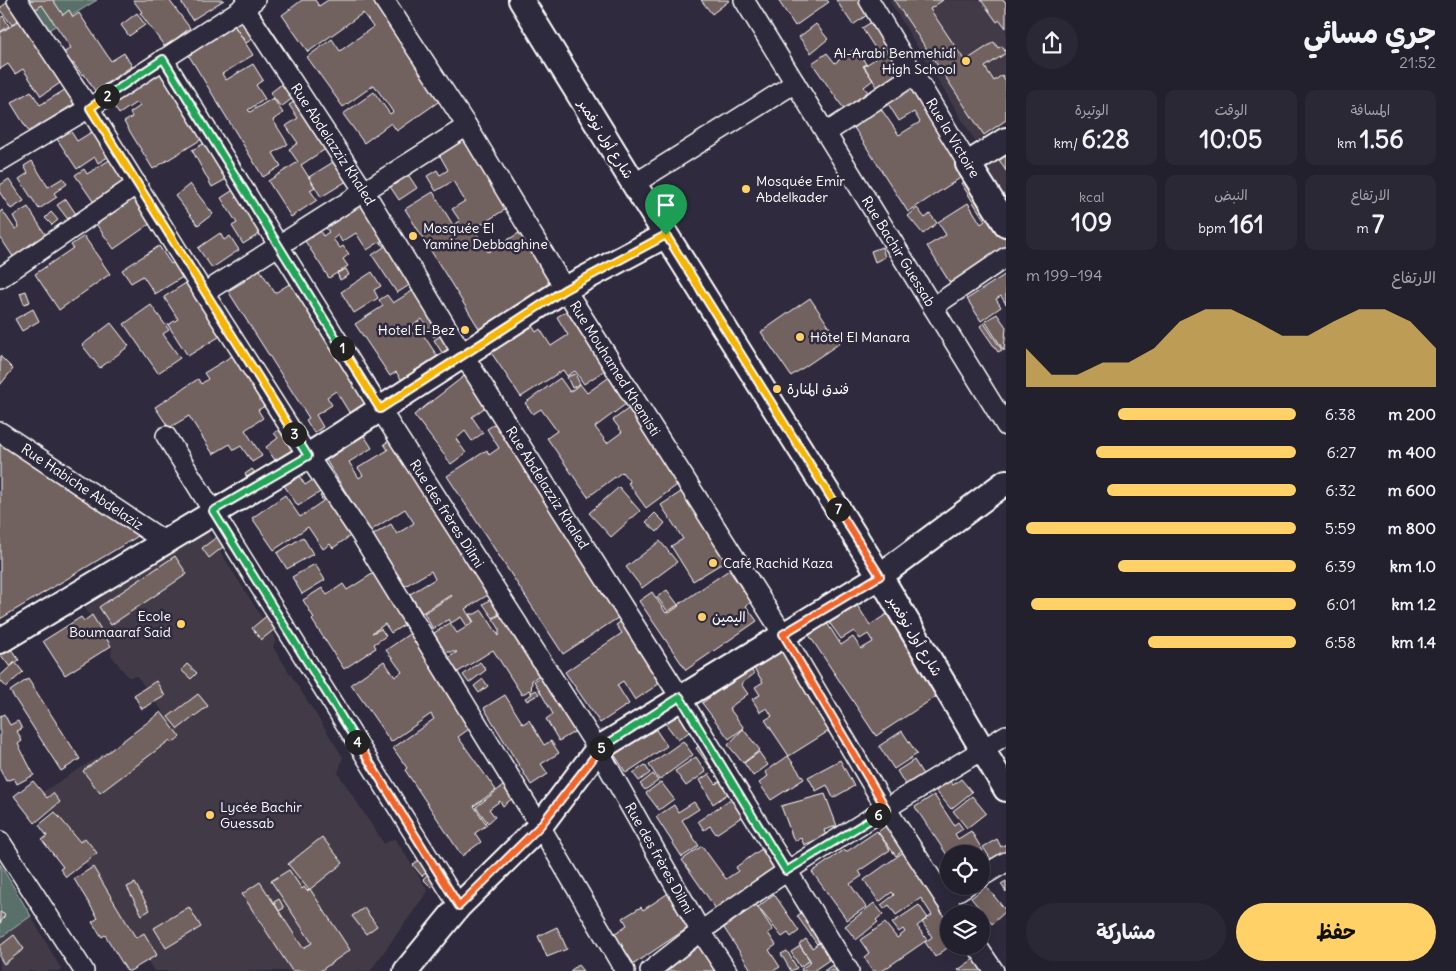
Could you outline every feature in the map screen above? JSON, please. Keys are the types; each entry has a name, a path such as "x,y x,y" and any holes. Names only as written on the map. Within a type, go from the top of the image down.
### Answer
{"main road":[{"name":"شارع أول نوفمبر","path":"521,0 880,576 1006,789"},
{"path":"968,164 1006,140"},
{"name":"Rue la Victoire","path":"968,164 1006,224"},
{"path":"0,640 213,511 308,456 564,290 666,235"},
{"path":"406,971 459,906 540,826 598,749 880,576 1006,482"}],"street":[{"path":"17,0 90,108 204,293 308,456 360,533 540,826 625,971"},
{"name":"Rue Mouhamed Khemisti","path":"384,0 467,126 564,290 783,634 887,810 949,905"},
{"name":"Rue Bachir Guessab","path":"744,0 1006,426"},
{"name":"Rue la Victoire","path":"870,0 968,164"},
{"path":"0,161 90,108 249,3"},
{"name":"Rue Abdelazziz Khaled","path":"249,3 464,356 680,697 849,971"},
{"name":"Rue des frères Dilmi","path":"163,59 380,409 598,749 700,930 727,971"},
{"path":"826,133 915,74"},
{"path":"634,184 795,83"},
{"path":"204,293 467,126"},
{"path":"0,278 137,184"},
{"path":"933,308 1006,257"},
{"name":"Rue Habiche Abdelaziz","path":"0,432 164,541"},
{"path":"166,436 459,906"},
{"path":"650,971 700,930 786,871 1006,735"},
{"path":"0,841 84,971"},
{"path":"990,872 1006,862"},
{"path":"951,905 959,895"},
{"path":"983,955 994,971"}],"shaded area":[{"name":"Al-Arabi Benmehidi High School","path":"889,0 1006,0 1006,122 975,141"},
{"path":"1006,151 1006,199 985,164"},
{"name":"Lycée Bachir Guessab","path":"206,529 276,640 273,647 343,757 338,773 384,844 395,838 428,891 370,971 154,971 41,793 165,715 137,676 128,677 111,655 112,648 85,608"},
{"path":"31,916 62,971 0,971 0,938"}],"green space":[{"path":"25,0 97,0 47,31"},
{"path":"0,864 31,916 0,938"}],"building":[{"path":"10,0 29,34 18,20 12,25 0,10"},
{"path":"17,0 53,0 63,15 69,10 73,17 79,13 111,61 124,53 132,66 95,91 84,74 82,75 73,63 71,64 63,53 71,48 42,5 27,15"},
{"path":"133,0 169,0 190,28 165,47 140,13 142,12"},
{"path":"180,0 224,0 192,20"},
{"path":"302,0 315,0 319,6 328,0 386,0 448,95 397,131 391,123 364,143 343,114 374,92 390,114 393,112 374,85 343,107 307,57 332,39 340,51 373,27 363,13 308,52 282,15"},
{"path":"701,0 730,0 712,14"},
{"path":"778,0 827,0 829,2 795,26"},
{"path":"836,0 863,0 871,12 853,25"},
{"path":"894,0 943,0 930,9 965,61 994,42 998,48 1002,46 1006,53 985,67 994,81 1002,75 1006,81 1006,120 984,135"},
{"path":"981,0 1004,0 1006,3 1006,28 1000,20 997,22"},
{"path":"257,8 296,66 280,76 254,38 246,43 233,24"},
{"path":"137,13 145,25 129,36 121,25"},
{"path":"3,16 9,26 0,32 0,18"},
{"path":"875,20 906,69 877,87 864,66 880,56 862,28"},
{"path":"19,21 28,36 38,30 69,77 41,96 23,69 15,74 8,64 0,69 0,33"},
{"path":"232,22 253,55 222,74 226,80 253,64 263,80 256,85 265,99 248,110 250,112 273,98 283,113 273,120 288,144 273,153 281,166 263,177 186,51"},
{"path":"816,24 828,39 811,53 799,37"},
{"path":"856,48 866,64 863,66 873,80 864,87 868,92 844,109 812,63 827,53 835,63"},
{"path":"172,62 215,131 153,169 124,122 132,117 130,113 140,106 137,102 119,114 110,100"},
{"path":"295,74 306,88 281,107 270,93"},
{"path":"920,82 971,171 908,212 851,123 879,106 899,135 920,122 914,112 899,121 885,99"},
{"path":"68,88 77,102 29,132 11,103 31,91 40,105"},
{"path":"310,92 341,139 301,165 315,187 310,190 317,200 291,217 268,181 298,162 289,149 298,143 286,126 298,118 289,105"},
{"path":"68,127 77,141 95,130 105,145 102,147 108,157 98,163 95,157 77,169 55,136"},
{"path":"470,135 512,205 474,229 488,252 527,228 560,281 480,330 405,209 433,192 453,225 460,221 452,209 465,201 453,181 436,191 427,176 437,170 440,175 448,170 439,154"},
{"path":"212,139 232,176 212,187 192,150"},
{"path":"1006,153 1006,171 998,158"},
{"path":"343,156 355,176 321,197 309,177"},
{"path":"111,159 129,185 95,204 75,175 84,169 87,174"},
{"path":"32,161 48,187 63,178 67,184 54,193 57,197 39,209 19,179 28,173 24,166"},
{"path":"407,173 417,188 399,200 389,185"},
{"path":"975,175 1006,227 1006,248 950,283 927,246 946,235 938,222 968,203 981,224 985,221 961,183"},
{"path":"9,179 24,201 11,209 0,193 0,185"},
{"path":"190,184 213,214 198,225 175,196"},
{"path":"241,185 264,231 243,244 232,226 237,223 221,198"},
{"path":"373,193 398,230 367,250 356,233 342,242 338,235 333,239 340,248 343,246 349,254 343,259 348,266 329,278 305,241 320,231 323,236 329,232 324,225"},
{"path":"137,196 154,221 114,249 93,220 116,203 120,208"},
{"path":"66,199 78,217 70,222 57,205"},
{"path":"28,207 47,237 14,258 0,237 0,212 2,210 15,229 19,227 13,216"},
{"path":"917,208 925,218 930,214 937,223 923,234 908,216"},
{"path":"51,212 58,220 52,225 45,218"},
{"path":"220,233 224,240 230,236 239,250 212,268 198,248"},
{"path":"397,233 425,275 397,293 372,255 384,247 381,243"},
{"path":"84,236 110,274 59,310 35,274 73,248 71,245"},
{"path":"159,246 171,264 177,260 186,275 155,294 143,276 131,283 122,270"},
{"path":"882,247 885,257 875,262 871,251"},
{"path":"288,250 305,272 388,401 355,422 336,391 327,397 332,405 316,415 323,427 314,433 306,420 309,418 228,291 245,281 241,275 257,265 275,293 291,283 275,258"},
{"path":"346,269 349,275 340,280 337,273"},
{"path":"372,272 381,286 374,290 378,298 354,313 341,292"},
{"path":"1006,274 1006,304 1001,296 996,299 1001,307 981,321 967,299"},
{"path":"189,281 222,335 188,356 168,325 178,319 164,297"},
{"path":"428,281 455,323 434,337 422,319 409,328 413,334 420,330 442,363 446,359 434,340 456,326 471,348 408,389 396,372 390,376 355,324 383,306 379,300 387,295 393,303"},
{"path":"26,291 30,302 24,304 20,293"},
{"name":"Hôtel El Manara","path":"810,298 840,343 791,376 761,332"},
{"path":"151,305 169,330 163,334 180,358 158,373 124,324"},
{"path":"571,308 610,367 584,384 575,371 567,376 563,370 521,397 488,348 529,321 536,332 540,329 551,346 568,335 557,317"},
{"path":"33,309 39,321 22,331 15,319"},
{"path":"997,314 1006,327 1004,351 985,321"},
{"path":"111,323 129,346 100,368 82,345"},
{"path":"984,323 1002,350 998,352 980,326"},
{"path":"240,351 272,402 258,410 263,418 245,430 262,456 252,462 241,446 234,450 230,444 213,454 189,416 169,428 155,407 198,379 201,384 208,379 204,373"},
{"path":"0,356 13,369 0,385"},
{"path":"477,366 499,397 472,417 483,433 472,441 465,431 456,439 466,453 451,464 414,415"},
{"path":"575,374 580,384 572,388 567,377"},
{"path":"611,376 630,401 595,427 607,443 622,432 613,420 632,406 684,480 646,508 622,472 588,497 547,438 557,431 541,409 533,414 525,403 560,378 570,392 580,384 587,393"},
{"path":"510,414 548,471 546,472 633,608 563,654 447,476 487,450 489,455 499,448 487,429"},
{"path":"286,425 292,434 285,439 294,451 277,463 266,447 278,438 274,433"},
{"path":"0,430 140,535 0,619"},
{"path":"405,431 501,587 465,609 473,622 467,626 461,617 451,623 449,619 433,629 424,613 452,596 422,613 410,594 435,579 431,571 405,586 373,535 391,524 397,534 414,523 405,509 370,531 324,457 363,434 372,448 349,462 359,478 363,475 358,468 388,450 384,444"},
{"path":"252,469 257,476 249,481 245,474"},
{"path":"296,471 305,485 317,477 325,489 298,506 281,481"},
{"path":"619,487 640,511 611,537 589,513"},
{"path":"687,488 731,558 693,581 671,546 683,539 661,505"},
{"path":"328,491 356,532 333,548 330,544 323,549 308,527 274,550 252,518 285,495 300,517 323,501 320,496"},
{"path":"655,513 665,523 657,532 646,522"},
{"path":"221,534 228,543 209,558 202,548"},
{"path":"303,537 313,554 287,569 277,553"},
{"path":"660,541 677,562 642,588 626,567"},
{"path":"175,556 187,574 111,625 99,607"},
{"path":"315,564 325,580 302,594 292,577"},
{"name":"اليمين","path":"729,570 751,602 746,606 757,621 686,670 639,601 652,592 666,613"},
{"path":"377,571 407,623 391,633 385,624 372,633 381,629 386,636 374,644 376,648 344,669 312,620 314,618 303,600 322,588 327,595 343,584 347,590"},
{"path":"667,590 679,606 669,613 657,597"},
{"path":"502,592 511,606 493,618 483,604"},
{"path":"857,605 870,625 887,614 940,694 876,736 809,635 827,623 841,645 853,637 861,649 873,642 868,634 860,639 854,631 841,639 829,622"},
{"path":"512,607 549,669 532,680 531,693 529,690 522,695 493,650 458,672 448,658 457,652 445,652 434,633 450,623 457,633 474,622 469,614 475,614 482,610 499,636 499,628 493,619"},
{"path":"270,613 280,625 261,640 252,628"},
{"path":"92,615 111,646 65,675 43,641 81,617 84,621"},
{"path":"629,616 669,677 635,700 623,681 617,685 629,704 600,723 565,672 622,633 616,625"},
{"path":"412,632 476,724 458,737 496,790 474,806 487,825 475,833 481,842 462,856 405,770 407,768 393,748 434,719 431,714 391,742 351,684 384,661 395,677 402,672 386,650"},
{"path":"5,641 19,660 10,667 0,654 0,645"},
{"path":"790,644 840,724 789,756 765,720 772,716 767,708 760,712 752,699 760,695 755,687 763,682 753,667"},
{"path":"15,662 23,672 6,687 0,680 0,676"},
{"path":"480,662 486,670 469,683 463,675"},
{"path":"187,664 197,673 191,679 181,670"},
{"path":"750,668 754,674 741,684 748,694 729,708 744,728 729,739 702,703"},
{"path":"553,669 586,725 559,741 546,719 553,714 534,681"},
{"path":"28,679 80,759 61,771 10,691"},
{"path":"483,679 488,686 479,693 474,686"},
{"path":"156,681 165,696 142,709 134,695"},
{"path":"536,690 539,694 527,701 525,698"},
{"path":"198,694 208,706 178,729 168,717"},
{"path":"505,695 523,724 529,720 544,745 551,741 559,753 541,764 548,774 531,785 484,708"},
{"path":"685,707 699,725 678,740 665,723"},
{"path":"161,712 180,737 172,743 170,740 100,793 83,771"},
{"path":"4,714 10,725 18,721 22,729 17,731 22,741 18,744 34,775 17,784 14,778 6,781 0,769 0,716"},
{"path":"654,727 667,746 626,773 614,754"},
{"path":"743,729 760,750 743,763 728,745"},
{"path":"902,731 917,754 894,769 879,746"},
{"path":"707,740 727,767 716,775 696,748"},
{"path":"683,741 693,755 659,780 649,765"},
{"path":"759,752 768,765 753,776 744,763"},
{"path":"788,756 804,779 771,800 759,783 768,776 765,772"},
{"path":"696,757 706,772 686,786 675,771"},
{"path":"840,760 854,786 833,798 827,785 816,791 808,777"},
{"path":"914,760 924,776 906,786 897,771"},
{"path":"645,765 650,773 639,781 633,773"},
{"path":"653,774 658,781 645,790 640,784"},
{"path":"709,774 716,784 721,780 739,786 713,804 700,780"},
{"path":"961,779 972,792 951,809 936,791 949,780 953,785"},
{"path":"33,781 47,798 53,793 60,802 35,823 14,796"},
{"path":"661,782 674,799 659,810 646,793"},
{"path":"504,785 514,797 503,806 500,801 489,809 495,817 488,823 476,807"},
{"path":"741,792 752,810 716,834 710,826 704,830 698,821"},
{"path":"825,794 837,826 824,830 826,836 804,845 801,838 794,841 781,806"},
{"path":"934,795 954,825 958,822 963,829 955,834 958,839 971,831 979,845 940,845 915,807"},
{"path":"972,796 986,813 967,828 953,811"},
{"path":"694,802 699,809 682,820 699,846 682,857 656,817 674,805 678,812"},
{"path":"55,812 80,842 85,838 97,853 66,877 60,869 63,867 42,840 47,836 39,825"},
{"path":"896,818 914,841 896,856 878,832"},
{"path":"877,831 890,850 859,871 862,876 850,884 866,907 847,920 812,872 844,850 846,852"},
{"path":"322,837 343,863 309,890 288,864"},
{"path":"997,839 1001,847 1006,844 1006,857 994,864 990,858 990,845 986,845"},
{"path":"770,843 786,867 716,909 682,860 702,846 726,879 738,871 736,867"},
{"path":"912,846 944,905 940,905 940,953 935,957 925,942 932,937 922,922 932,915 921,898 896,915 889,905 884,909 881,905 894,895 892,892 879,902 864,880"},
{"path":"420,859 429,870 422,876 413,865"},
{"path":"93,867 136,938 144,933 157,955 130,971 127,971 105,935 102,937 92,922 98,918 74,879"},
{"path":"289,870 302,889 304,887 307,891 310,889 350,950 320,971 292,971 242,894 260,882 303,948 312,943 271,881"},
{"path":"430,872 438,881 431,887 423,879"},
{"path":"1006,881 1006,892 1001,884"},
{"path":"135,883 150,910 142,915 127,887"},
{"path":"679,886 701,919 634,964 614,934 627,925 623,918 641,907 643,910"},
{"path":"990,891 1006,911 992,924 990,922 990,905 977,905 971,898 975,895 990,895"},
{"path":"774,894 799,931 791,937 788,933 782,937 758,907"},
{"path":"279,899 284,908 279,911 274,902"},
{"path":"755,903 773,930 768,933 776,945 769,950 780,967 773,971 752,971 722,925"},
{"path":"874,903 883,914 876,920 878,922 856,940 845,926"},
{"path":"919,905 928,918 917,926 927,940 882,971 873,971 864,957 869,953 860,940 885,923 897,938 905,932 903,929 899,932 892,923"},
{"path":"189,907 201,927 166,948 154,928"},
{"path":"810,907 830,934 817,944 797,916"},
{"path":"364,908 377,926 366,934 352,916"},
{"path":"0,912 5,915 0,923"},
{"path":"557,927 567,949 547,957 538,936"},
{"path":"707,933 733,971 649,971"},
{"path":"14,935 24,949 4,964 0,958 0,946"},
{"path":"830,935 839,949 827,957 829,960 813,971 802,971 801,969 811,962 799,944 806,939 812,948"},
{"path":"800,946 810,960 800,967 791,952"},
{"path":"787,951 797,968 791,971 781,954"},
{"path":"975,958 985,971 958,970"},
{"path":"840,959 847,971 824,971"},
{"path":"578,965 583,971 570,971"}],"place":[{"name":"Al-Arabi Benmehidi High School","path":"966,61"},
{"name":"Mosquée Emir Abdelkader","path":"746,189"},
{"name":"Mosquée El Yamine Debbaghine","path":"413,236"},
{"name":"Hotel El-Bez","path":"465,330"},
{"name":"Hôtel El Manara","path":"800,337"},
{"name":"فندق المنارة","path":"777,389"},
{"name":"Café Rachid Kaza","path":"713,563"},
{"name":"اليمين","path":"702,617"},
{"name":"Ecole Boumaaraf Said","path":"181,624"},
{"name":"Lycée Bachir Guessab","path":"210,815"}],"route":[{"path":"163,59 380,409 564,290 666,235 880,576 783,634 887,810 786,871 680,697 598,749 540,826 459,906 213,511 308,456 204,293 90,108 163,59"}]}
